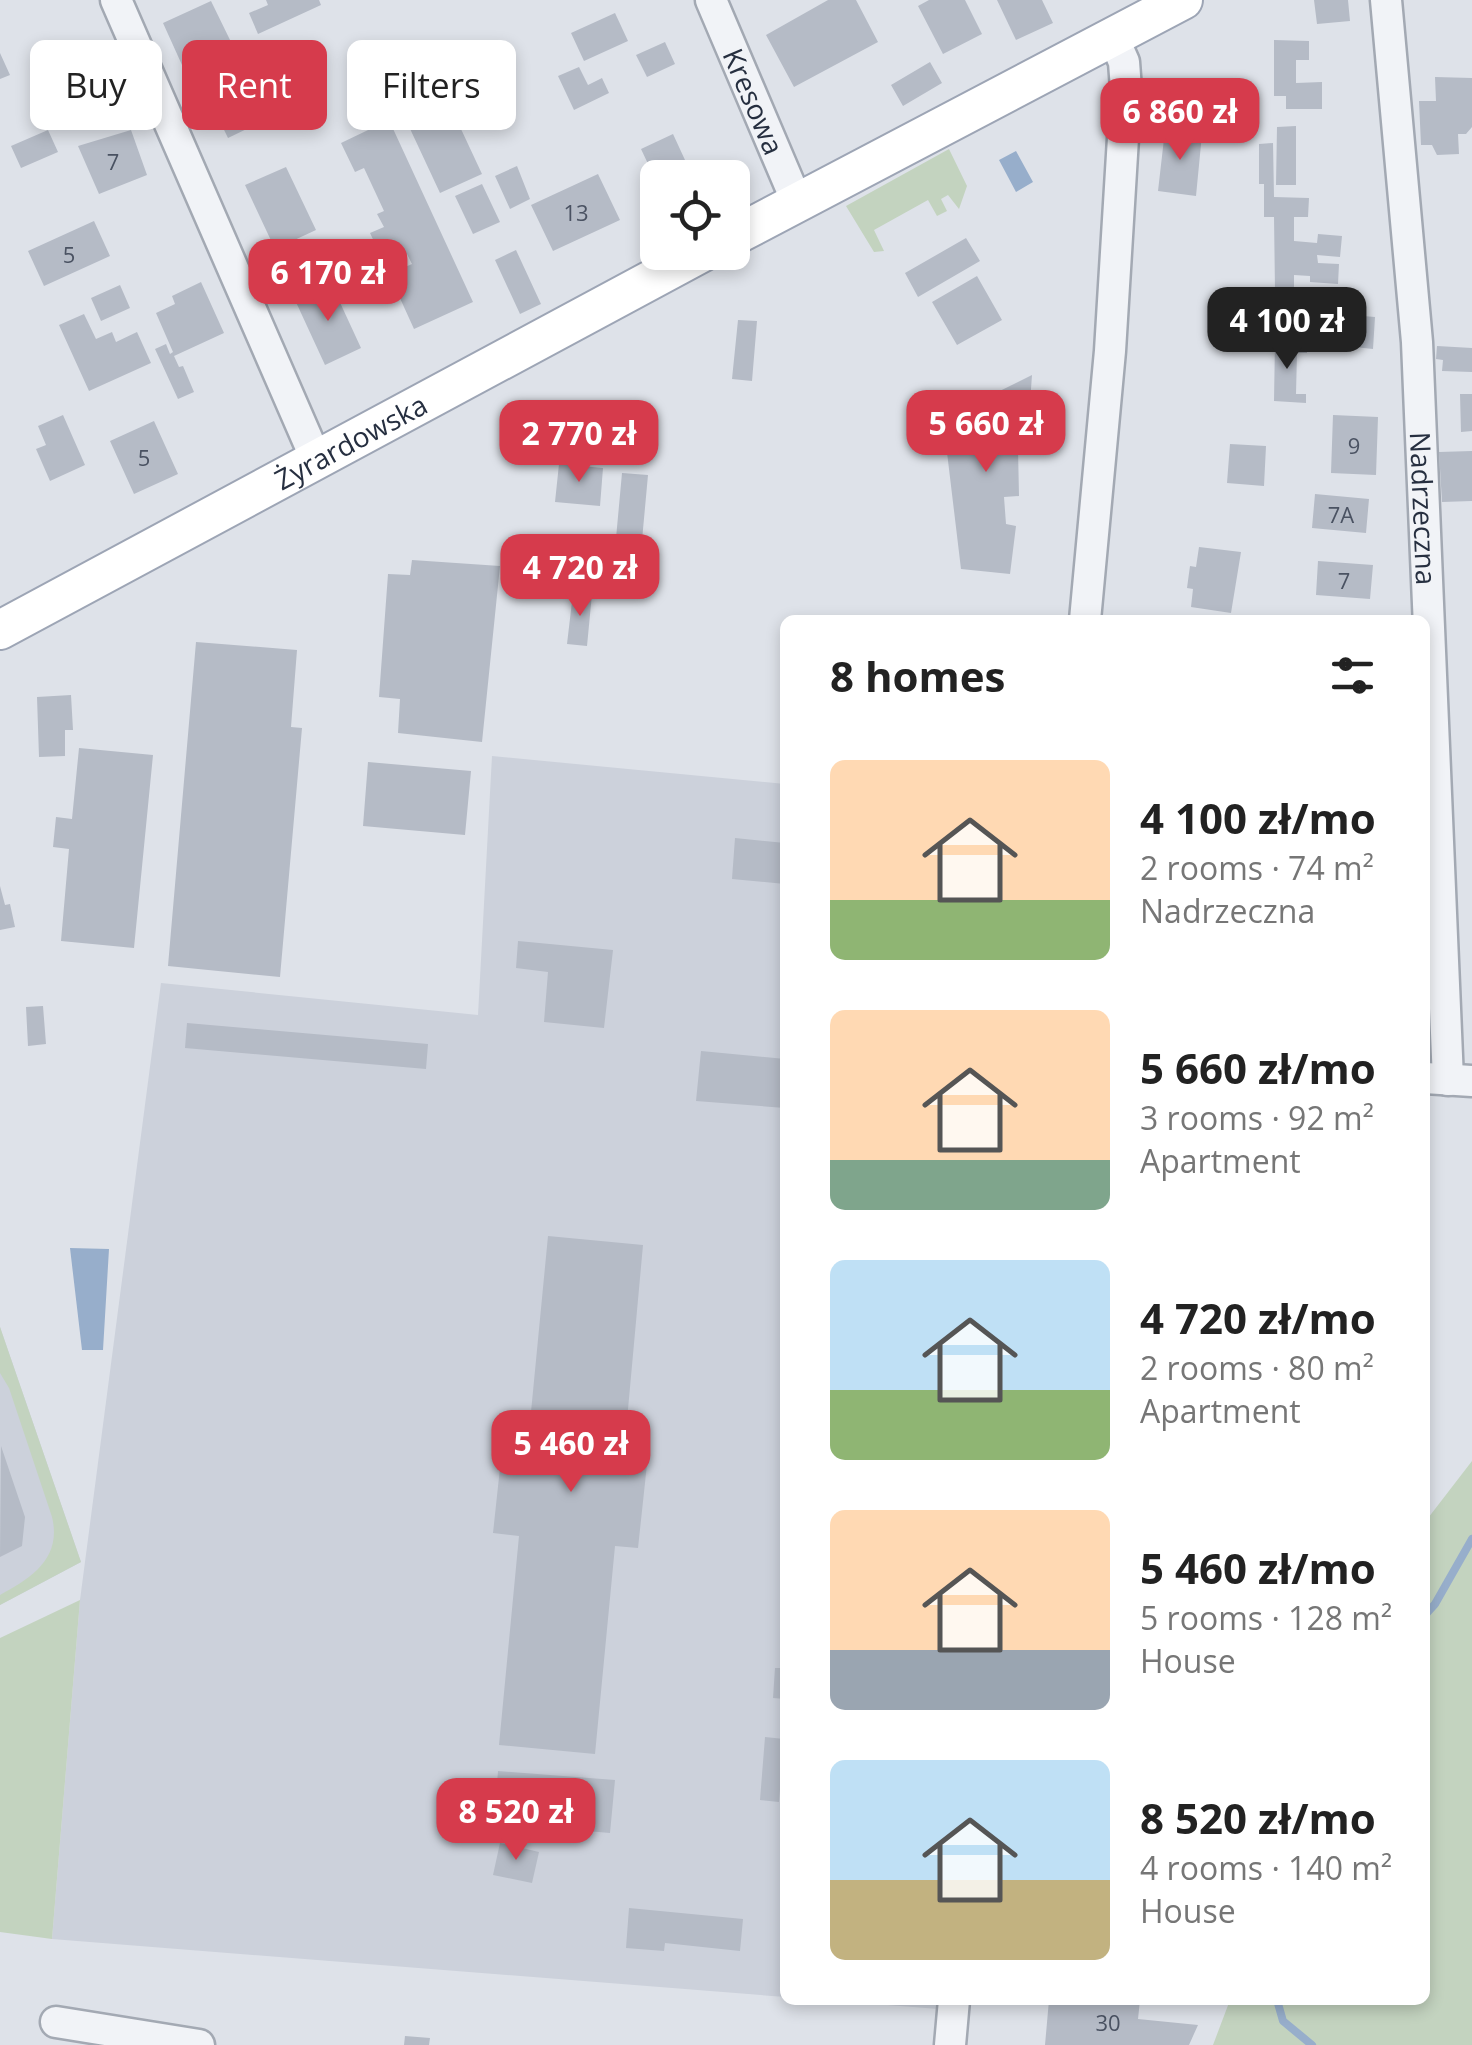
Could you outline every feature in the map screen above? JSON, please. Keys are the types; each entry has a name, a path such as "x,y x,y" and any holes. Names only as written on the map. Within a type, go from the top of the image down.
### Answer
{"main road":[{"path":"750,227 1183,0"},
{"name":"Żyrardowska","path":"0,630 668,270"}],"street":[{"path":"116,0 316,459"},
{"name":"Kresowa","path":"711,0 797,202"},
{"name":"Nadrzeczna","path":"1386,0 1417,342 1428,615"},
{"path":"1085,615 1110,351 1126,89 1124,62 1113,37"},
{"name":"Nadrzeczna","path":"1430,651 1448,1080"},
{"path":"950,2045 954,2005"},
{"path":"56,2022 199,2045"}],"shaded area":[{"path":"492,756 780,784 780,1997 52,1939 80,1600 161,983 478,1015"},
{"path":"0,1327 81,1562 0,1605"},
{"path":"887,2005 938,2005 938,2009"}],"green space":[{"path":"949,149 967,186 959,209 948,195 941,199 947,211 937,216 928,200 874,230 884,251 874,252 846,206"},
{"path":"0,1327 81,1562 0,1605 0,1595 42,1565 53,1544 54,1531 9,1388 0,1373"},
{"path":"1472,1461 1472,2045 1213,2045 1228,2005 1430,2005 1430,1516"},
{"path":"80,1600 52,1939 0,1932 0,1638"}],"water":[{"path":"1016,151 1033,182 1016,192 999,160"},
{"path":"70,1248 109,1249 103,1350 82,1350"}],"building":[{"path":"266,0 319,0 321,5 258,34 249,13 268,5"},
{"path":"828,0 856,0 878,42 794,87 766,35"},
{"path":"929,0 965,0 982,34 943,54 918,6"},
{"path":"997,0 1042,0 1053,23 1016,40"},
{"path":"1314,0 1348,0 1350,21 1317,24"},
{"path":"211,1 230,40 182,40 182,65 163,23"},
{"path":"615,13 628,41 584,61 571,33"},
{"path":"1274,40 1309,41 1309,60 1296,60 1296,83 1322,82 1322,109 1286,109 1286,96 1274,96"},
{"path":"665,42 675,64 647,77 636,55"},
{"path":"0,53 10,75 0,79"},
{"path":"930,62 942,83 903,106 891,85"},
{"path":"579,67 588,85 602,78 609,93 574,110 558,76"},
{"path":"1435,77 1472,78 1472,127 1466,134 1458,134 1459,154 1437,155 1432,145 1421,145 1419,101 1436,101"},
{"path":"1296,126 1296,185 1276,185 1277,127"},
{"path":"48,130 58,152 21,168 11,146"},
{"path":"131,130 147,175 99,194 78,146"},
{"path":"224,130 244,130 228,138"},
{"path":"368,130 394,130 473,302 414,329 389,274 412,264 407,254 397,259 393,249 380,254 370,233 384,227 377,214 384,211 364,168 355,172 341,143"},
{"path":"411,130 461,130 482,174 440,193"},
{"path":"1165,130 1202,134 1196,196 1158,191"},
{"path":"673,134 685,160 646,160 641,149"},
{"path":"1273,143 1274,197 1309,198 1308,217 1294,217 1294,241 1317,243 1318,234 1342,236 1340,257 1317,255 1318,263 1339,264 1338,284 1310,282 1310,276 1294,275 1294,292 1275,290 1274,217 1264,217 1264,184 1259,184 1259,144"},
{"path":"517,166 530,199 510,209 495,176"},
{"path":"286,167 316,230 275,249 245,185"},
{"path":"598,174 620,220 553,251 531,205"},
{"path":"482,184 500,222 473,234 455,196"},
{"path":"94,221 110,256 44,286 28,251"},
{"path":"966,238 980,261 918,297 905,273"},
{"path":"516,250 541,304 520,314 495,260"},
{"path":"977,276 1002,320 957,345 932,302"},
{"path":"201,282 224,333 174,356 179,367 183,366 194,392 178,399 155,349 166,344 170,354 173,352 156,313 175,304 172,296"},
{"path":"331,283 361,348 325,365 295,300"},
{"path":"120,285 130,308 101,321 91,298"},
{"path":"84,314 96,339 112,332 116,342 137,332 151,363 89,391 59,325"},
{"path":"1338,314 1375,317 1373,349 1335,345"},
{"path":"738,320 757,321 752,381 732,379"},
{"path":"1275,341 1307,344 1307,353 1297,353 1296,394 1306,394 1306,403 1274,401"},
{"path":"1437,346 1472,348 1472,372 1442,371 1443,360 1436,359"},
{"path":"1032,375 1028,431 1000,443 1001,450 1018,449 1019,496 1004,497 1006,524 1016,526 1010,574 961,569 943,419"},
{"path":"1460,394 1472,394 1472,431 1461,432"},
{"path":"63,415 85,465 50,481 36,449 46,445 38,426"},
{"path":"1333,415 1378,417 1376,475 1331,473"},
{"path":"154,421 178,474 134,494 110,441"},
{"path":"1230,444 1266,446 1264,486 1227,483"},
{"path":"1472,451 1472,501 1442,502 1439,452"},
{"path":"559,464 603,468 600,506 555,502"},
{"path":"622,473 648,475 640,562 614,560"},
{"path":"1315,494 1369,499 1366,533 1312,528"},
{"path":"1199,547 1241,552 1231,613 1191,607 1193,589 1187,588 1190,566 1196,567"},
{"path":"592,550 612,552 607,590 588,587"},
{"path":"412,560 500,566 482,742 398,733 400,699 379,697 388,574 410,575"},
{"path":"1318,561 1373,565 1370,599 1316,595"},
{"path":"573,593 592,594 587,646 567,644"},
{"path":"196,642 297,650 291,727 302,728 280,977 168,966"},
{"path":"71,695 73,730 65,730 65,756 39,757 37,697"},
{"path":"79,748 153,755 134,948 61,941 69,849 53,847 56,817 72,819"},
{"path":"368,762 471,771 465,835 363,826"},
{"path":"735,838 780,842 780,884 732,879"},
{"path":"0,886 5,905 10,904 15,927 0,930"},
{"path":"518,941 613,950 604,1028 544,1022 548,972 516,968"},
{"path":"43,1006 46,1044 28,1046 26,1007"},
{"path":"187,1023 428,1044 426,1069 185,1048"},
{"path":"701,1051 780,1059 780,1108 696,1101"},
{"path":"548,1236 643,1245 624,1453 648,1455 638,1548 615,1546 595,1754 499,1745 519,1536 493,1533 503,1440 528,1443"},
{"path":"1,1446 25,1517 22,1546 0,1557"},
{"path":"775,1668 780,1668 780,1699 773,1698"},
{"path":"765,1737 780,1739 779,1802 760,1800"},
{"path":"498,1771 615,1780 610,1833 494,1823"},
{"path":"500,1843 539,1852 532,1883 493,1875"},
{"path":"629,1908 743,1919 740,1951 665,1943 664,1951 626,1948"},
{"path":"1049,2005 1139,2005 1138,2019 1198,2025 1189,2045 1045,2045"},
{"path":"405,2036 430,2038 429,2045 404,2045"}],"waterway":[{"path":"1430,1610 1472,1539"},
{"path":"1278,2005 1283,2021 1312,2045"}]}
